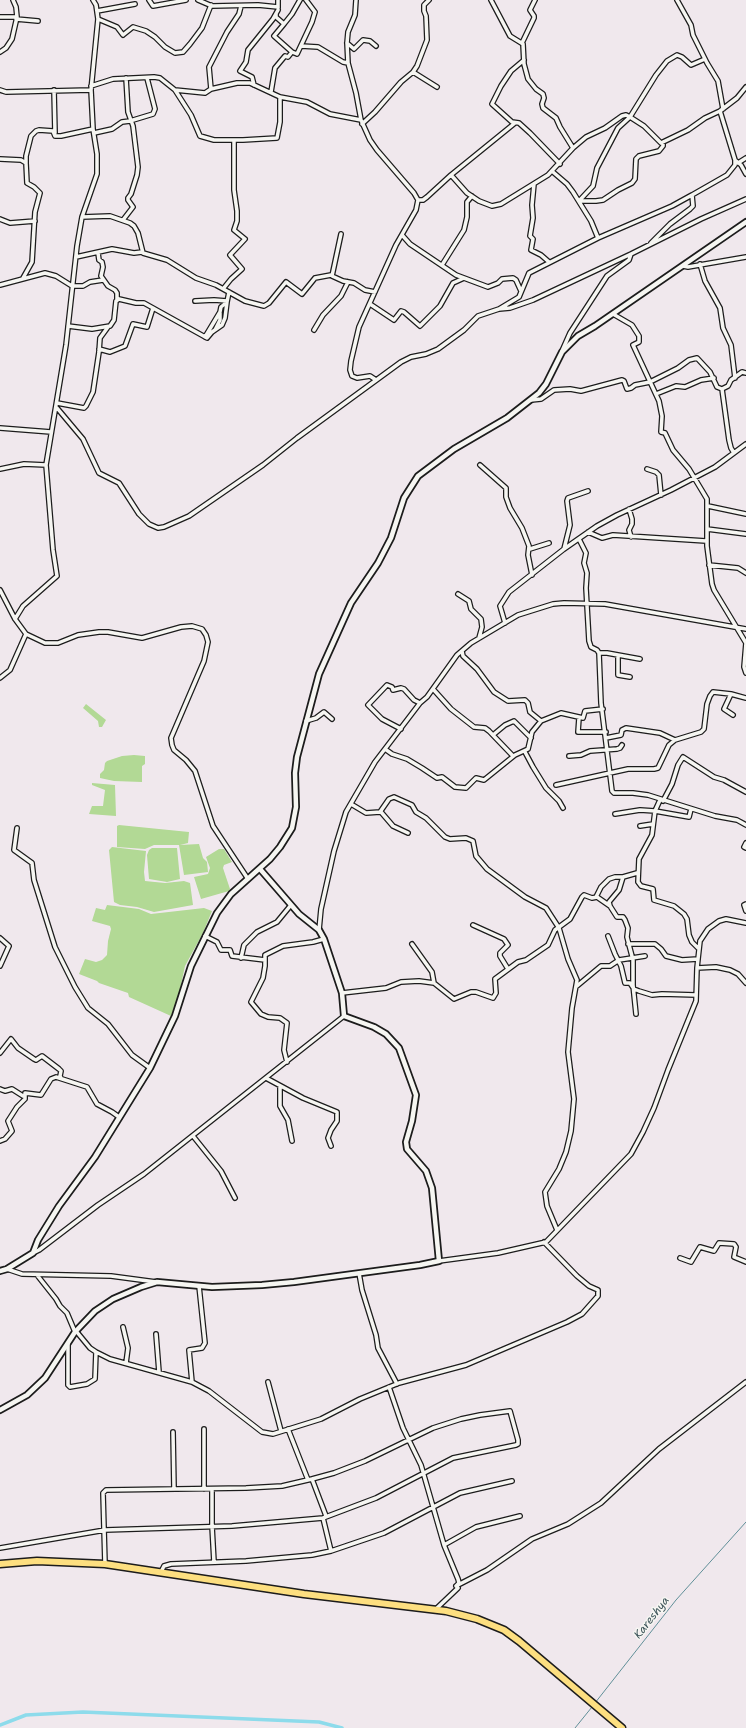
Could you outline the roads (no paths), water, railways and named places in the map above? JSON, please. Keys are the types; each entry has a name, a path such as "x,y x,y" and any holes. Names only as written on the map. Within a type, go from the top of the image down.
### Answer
{"highway":[{"path":"0,1564 37,1561 105,1564 304,1594 436,1610 477,1619 504,1630 622,1728"}],"street":[{"path":"0,52 6,48 12,39 16,18 16,7 13,0"},
{"path":"15,619 23,606 57,576 53,550 46,465 57,408 82,217 97,174 97,154 93,131 91,88 98,19 93,0"},
{"path":"149,0 152,6 186,0"},
{"path":"198,0 211,5 258,5 278,8"},
{"path":"278,0 276,17 284,24"},
{"path":"300,0 292,14 274,36 292,52 297,54 315,12 306,0"},
{"path":"356,0 355,15 348,32 346,43 348,64 356,93 361,122 370,140 380,154 412,190 418,200 416,210 391,254 359,327 350,361 350,370 354,377 370,376 376,380"},
{"path":"361,122 375,112 417,66 426,45 426,18 424,5 429,0"},
{"path":"491,0 510,36 522,43 528,79 544,96 542,104 543,108 556,118 573,148"},
{"path":"522,43 534,18 530,10 531,4 535,0"},
{"path":"677,0 691,25 693,35 705,59 718,81 722,122 737,162 746,174"},
{"path":"97,11 135,4"},
{"path":"98,19 117,27 123,35 133,27 146,31 165,47 175,53 178,53 183,52 198,33 211,5"},
{"path":"211,89 209,67 227,32 239,14 241,6"},
{"path":"254,85 252,77 240,71 246,62 248,50 273,19 278,8"},
{"path":"0,17 38,21"},
{"path":"346,43 354,49 363,40 370,41 376,46"},
{"path":"301,46 318,47 342,62 348,64"},
{"path":"271,92 275,68 285,56 288,57 292,52"},
{"path":"579,201 594,186 597,168 618,128 630,117 656,75 667,61 677,55 682,57 690,65 705,59"},
{"path":"524,60 511,71 492,104 515,123 519,123 560,164"},
{"path":"413,72 437,87"},
{"path":"123,220 133,207 128,198 131,194 138,167 133,126 128,112 126,78"},
{"path":"55,136 66,136 112,129 119,123 153,114 154,112 147,78"},
{"path":"0,90 6,92 91,88 113,79 160,78 175,90 191,115 201,137 214,140 277,138 280,122 280,97"},
{"path":"175,90 205,93 211,89 246,82 280,97 307,102 330,114 361,122"},
{"path":"451,175 472,196 479,201 494,206 500,204 553,172 573,148 586,137 606,128 618,118 626,115 630,117 644,126 658,140 663,142 688,130 705,118 721,110 737,98 746,87"},
{"path":"54,90 55,136"},
{"path":"418,200 423,200 427,197 451,175 515,123"},
{"path":"23,278 32,262 36,204 40,193 34,186 27,183 26,156 31,136 39,130 53,131 55,136"},
{"path":"223,289 242,269 230,255 245,239 234,229 237,221 237,211 234,190 234,140"},
{"path":"579,201 603,200 632,183 635,178 636,159 639,156 659,151 663,146 663,142"},
{"path":"57,408 83,439 99,473 118,483 149,524 158,528 164,527 189,516 232,487 376,380 411,357 426,354 438,349 464,330 474,318 498,309 519,297 529,273 598,238 672,206 727,175 737,162 746,158"},
{"path":"0,159 21,160 26,163"},
{"path":"553,172 567,184 579,201 598,238"},
{"path":"534,184 532,205 533,218 530,236 532,239 531,250 542,255 549,262"},
{"path":"650,244 670,224 693,206 692,195"},
{"path":"442,265 467,224 467,202 472,196"},
{"path":"498,309 510,308 533,300 701,219 746,199"},
{"path":"82,217 110,216 123,220 134,226 140,241 142,252"},
{"path":"0,220 10,223 35,221"},
{"path":"562,352 578,336 614,314 746,222"},
{"path":"331,275 341,234"},
{"path":"402,235 410,244 456,275 491,287 502,279 513,278 516,280 521,291"},
{"path":"76,257 112,249 134,253 142,252 167,260 196,278 223,289 245,301 265,306 286,282 302,294 315,278 331,275 375,292"},
{"path":"57,403 84,408 86,406 93,392 100,338 114,320 117,293 108,286 101,276 103,271 103,263 99,260 98,253"},
{"path":"33,1253 38,1240 59,1206 84,1174 150,1068 175,1016 191,966 205,936 224,902 260,869 280,847 292,828 296,807 295,773 306,721 319,674 326,655 351,603 374,569 391,538 404,498 418,476 454,449 508,418 539,393 546,384 570,333 608,276 629,260 631,254"},
{"path":"683,266 688,267 746,257"},
{"path":"700,264 705,281 720,308 723,328 731,345 735,378"},
{"path":"0,285 47,273 72,286 83,286 90,282 103,280"},
{"path":"370,304 394,320 399,312 404,312 420,326 440,306 453,283 464,278"},
{"path":"314,330 323,315 341,296 348,282"},
{"path":"215,330 220,328 224,321 229,292"},
{"path":"117,300 144,303 207,338 215,330 220,320 221,307 227,302"},
{"path":"195,301 214,300 227,302"},
{"path":"99,349 110,352 125,346 133,324 147,327 153,308"},
{"path":"205,337 213,321 220,312"},
{"path":"614,314 632,325 639,336 639,342 633,345 656,394 662,416 661,432 665,433 673,450 682,458 705,496 708,506 706,541 714,590 746,643 746,673"},
{"path":"68,326 92,329 109,326"},
{"path":"531,400 541,399 554,390 570,389 581,391 624,380 627,389 633,388 635,385 650,382 678,368 689,360 697,358 714,378 717,387 722,389"},
{"path":"722,389 728,386 742,372 746,373"},
{"path":"656,394 676,386 685,387 701,380 714,378"},
{"path":"722,389 729,440 734,453"},
{"path":"0,428 52,432"},
{"path":"504,623 500,605 509,592 564,549 588,532 629,509 694,478 746,444"},
{"path":"0,469 24,464 46,465"},
{"path":"480,465 506,488 506,497 510,508 530,549 528,555 532,575"},
{"path":"647,469 656,472 659,475 661,495"},
{"path":"564,549 570,525 567,501 568,498 588,491"},
{"path":"708,506 746,514"},
{"path":"629,509 632,519 632,524 629,530 631,537"},
{"path":"707,529 746,534"},
{"path":"588,532 602,538 613,535 706,541"},
{"path":"579,539 586,553 584,563 587,573 586,588 589,644 599,653 640,659"},
{"path":"530,549 549,543"},
{"path":"709,565 738,568 746,573"},
{"path":"0,590 15,619 26,634 40,642 52,644 78,635 99,632 108,632 142,638 181,627 192,626 202,629 208,642 204,661 171,738 172,745 174,750 186,760 195,771 213,826 248,879"},
{"path":"458,594 468,601 470,607 481,619 482,627 478,639"},
{"path":"319,930 321,909 338,837 350,804 375,762 420,703 427,697 462,651 478,639 518,615 553,604 587,602 622,606 746,629"},
{"path":"0,678 10,670 26,634"},
{"path":"462,651 462,656 477,668 494,692 508,701 525,700 528,703 530,712 541,721"},
{"path":"599,653 603,709 612,791 614,793 633,792 691,809 737,820 746,825"},
{"path":"618,656 618,675 630,677"},
{"path":"401,729 382,719 368,705 387,685 392,687 393,690 401,688 404,689 414,700 420,703"},
{"path":"433,689 451,709 474,727 485,728 513,756"},
{"path":"556,785 628,770 658,768 669,745 675,740 701,732 704,729 707,704 713,692 731,694 746,698"},
{"path":"731,694 724,709 733,715"},
{"path":"385,749 392,754 408,760 437,778 442,777 455,787 463,789 468,788 476,778 484,780 513,756 525,752 530,746 534,729 541,721 561,713 583,718 585,711 603,709"},
{"path":"306,721 316,718 324,712 332,719"},
{"path":"579,718 578,732 606,732"},
{"path":"493,735 514,720 531,738"},
{"path":"606,738 621,735 622,730 626,728 660,734 675,740"},
{"path":"569,756 581,755 590,751 620,748 622,745"},
{"path":"525,752 546,788 559,801 563,808"},
{"path":"699,949 692,942 687,920 684,914 674,906 654,900 652,889 639,885 637,873 639,860 652,835 654,811 672,784 678,765 683,758 714,777 724,780 746,792"},
{"path":"381,812 389,799 394,797 412,805 416,812 426,818 445,837 450,839 466,838 473,841 476,856 487,869 525,897 546,908 559,928 568,959 577,980 572,1008 568,1052 574,1099 571,1132 566,1152 559,1169 544,1192 547,1206 557,1230"},
{"path":"350,804 366,813 381,812"},
{"path":"615,814 640,810 689,817 691,809"},
{"path":"381,812 395,827 408,833"},
{"path":"640,826 653,824"},
{"path":"17,828 14,850 32,863 34,880 56,947 75,987 88,1008 108,1024 132,1055 150,1068"},
{"path":"746,843 744,846 746,848"},
{"path":"260,869 291,905 319,930 324,939 342,993 344,1016"},
{"path":"596,897 601,887 609,879 637,873"},
{"path":"610,906 609,902 620,888 623,877"},
{"path":"342,993 386,988 408,981 434,983 454,999 471,992 476,992 493,998 496,993 495,979 518,962 526,960 548,945 555,930 570,919 584,895 592,898 596,897 610,906 617,917 623,917 625,920 628,928 628,944 632,958 636,1014"},
{"path":"746,904 744,905 746,910"},
{"path":"241,958 244,945 257,932 277,922 291,905"},
{"path":"7,1269 22,1274 111,1276 199,1286 262,1286 498,1253 544,1242 550,1239 634,1149 654,1108 696,1001 699,949 703,935 717,922 726,919 746,923"},
{"path":"473,925 504,939 508,945 500,956 508,969"},
{"path":"205,936 217,942 221,950 229,950 231,956 265,960"},
{"path":"608,936 619,960 625,983 630,984 634,989 652,995 696,995"},
{"path":"0,938 9,946 0,966"},
{"path":"287,1062 284,1050 287,1023 280,1018 268,1017 261,1014 251,1002 263,978 265,955 283,946 324,939"},
{"path":"412,944 432,972 434,983"},
{"path":"628,944 655,944 661,948 666,956 682,960 698,959"},
{"path":"576,986 599,967 610,966 619,960 645,956"},
{"path":"697,968 716,967 730,970 738,974 746,983"},
{"path":"0,1271 7,1269 39,1250 98,1205 144,1174 344,1016"},
{"path":"344,1016 374,1027 386,1034 399,1048 416,1095 412,1121 406,1142 407,1149 426,1171 432,1188 439,1261"},
{"path":"0,1053 11,1039 18,1048 34,1060 42,1056 60,1069 61,1078"},
{"path":"0,1089 5,1091 12,1089 23,1096 25,1093 36,1095 41,1094 51,1079 56,1077 61,1078 87,1087 98,1104 119,1117"},
{"path":"266,1078 303,1098 337,1112 337,1121 328,1138 331,1146"},
{"path":"280,1086 280,1106 288,1120 292,1141"},
{"path":"0,1141 5,1139 12,1131 8,1121 17,1107 25,1099 25,1095"},
{"path":"193,1136 221,1171 235,1198"},
{"path":"37,1275 67,1313 76,1332 90,1348 110,1359 192,1382 209,1391 262,1432 270,1434 326,1417 356,1401 397,1384 466,1365 577,1318 598,1296 598,1290 589,1286 577,1276 544,1242"},
{"path":"680,1258 691,1262 700,1247 714,1251 719,1243 734,1244 736,1247 734,1257 746,1262"},
{"path":"359,1273 362,1290 376,1335 378,1348 397,1384"},
{"path":"0,1410 27,1395 45,1378 76,1332 95,1311 113,1299 157,1282"},
{"path":"192,1382 188,1350 202,1348 205,1343 199,1286"},
{"path":"122,1327 128,1348 126,1363"},
{"path":"156,1334 159,1372"},
{"path":"68,1344 68,1385 70,1387 87,1384 95,1380 96,1352"},
{"path":"268,1382 281,1431"},
{"path":"456,1586 487,1570 532,1539 568,1524 601,1503 659,1449 746,1382"},
{"path":"389,1387 408,1439 423,1473 444,1545 458,1578 459,1583 456,1586 458,1588 436,1610"},
{"path":"0,1548 105,1530 212,1526 295,1521 324,1517 376,1498 453,1458 518,1444 511,1412 509,1410 461,1419 433,1428 408,1439 365,1462 310,1480 282,1486 204,1489 112,1489 104,1491 105,1530 105,1564"},
{"path":"204,1429 204,1489"},
{"path":"288,1429 324,1517 331,1551"},
{"path":"173,1432 174,1489"},
{"path":"161,1572 166,1565 246,1561 312,1555 331,1551 384,1533 460,1493 512,1480"},
{"path":"212,1488 214,1562"},
{"path":"444,1545 476,1527 520,1516"}],"waterway":[{"name":"Kareshya","path":"595,1703 676,1600 746,1522"},
{"name":"Kareshya","path":"575,1728 592,1707"},
{"path":"0,1725 26,1715 83,1712 319,1722 342,1728"}]}
